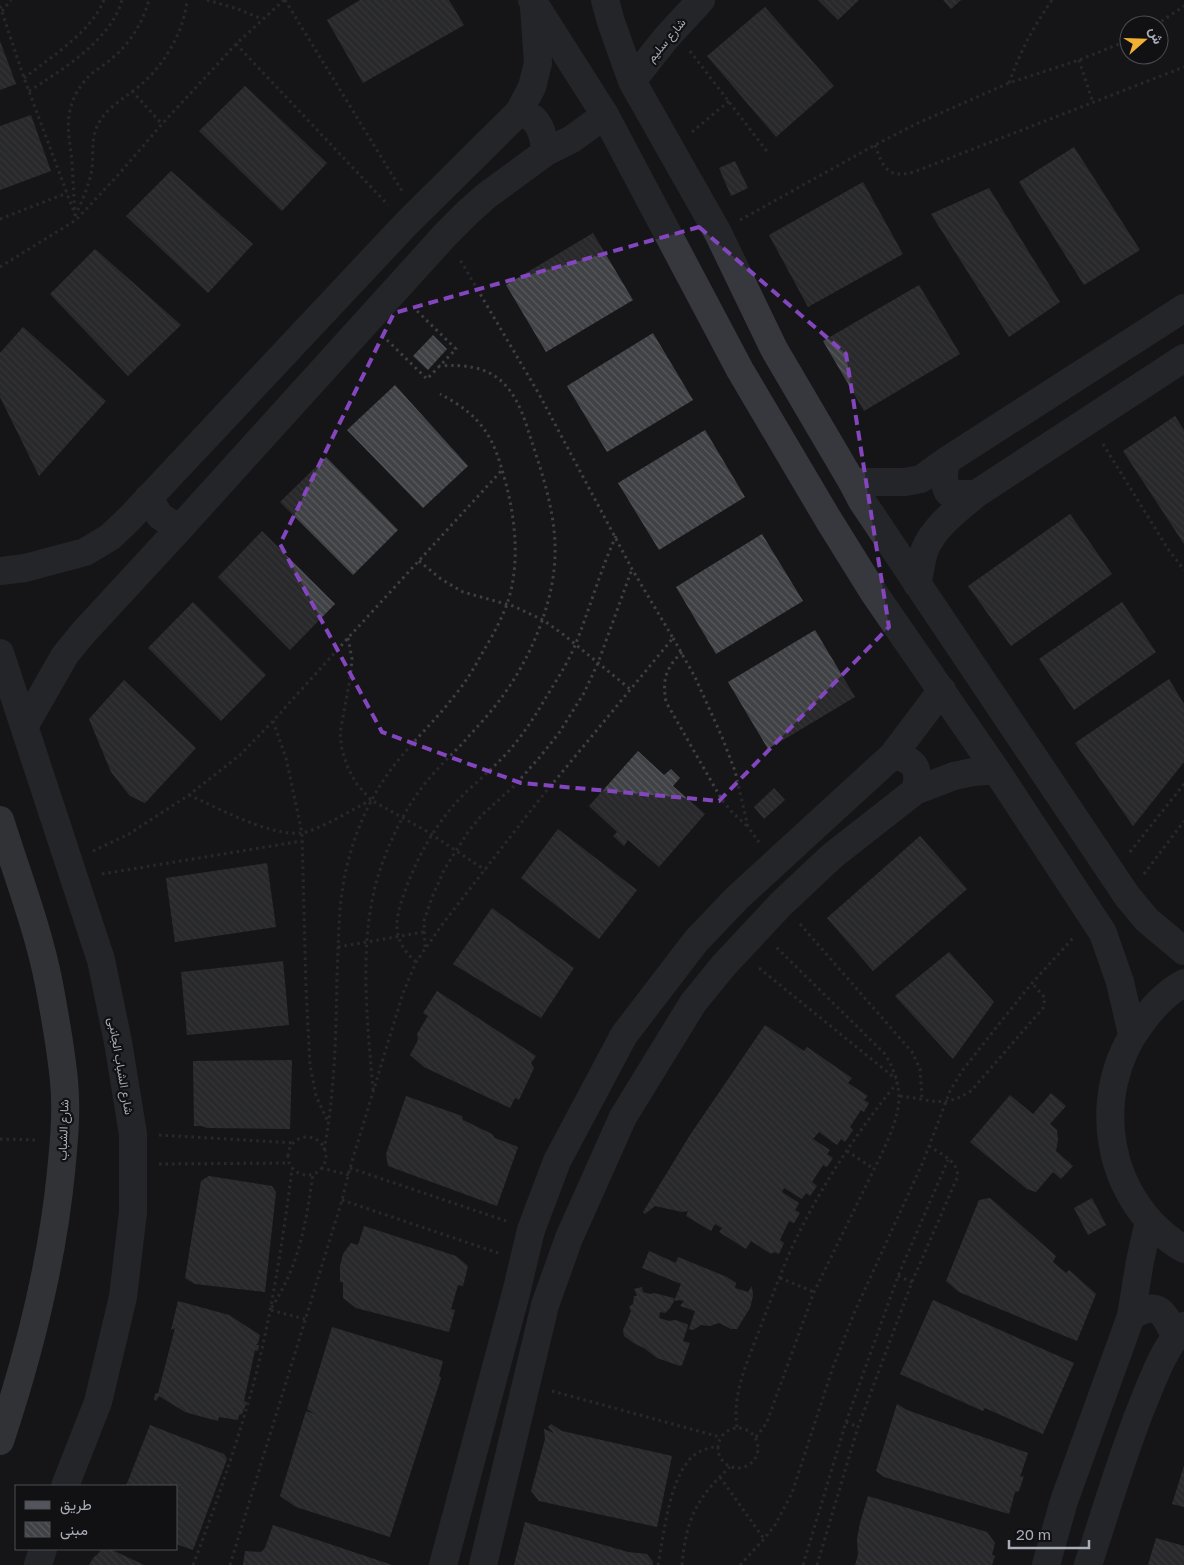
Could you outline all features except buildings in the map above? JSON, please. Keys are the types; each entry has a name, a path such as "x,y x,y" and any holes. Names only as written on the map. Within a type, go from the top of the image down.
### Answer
{"main road":[{"name":"شارع الشباب","path":"0,820 36,932 49,982 64,1083 64,1140 59,1195 48,1266 29,1342 0,1441"}],"street":[{"path":"605,0 632,81 718,233 774,349 862,501 1120,885 1147,920 1184,951"},
{"name":"شارع سليم","path":"632,81 701,0"},
{"path":"0,570 25,568 85,552 110,536 129,519 411,219 519,112 532,87 538,63 532,1"},
{"path":"532,1 605,115 740,370 828,519 874,593 996,770 1097,925 1120,982 1132,1034"},
{"path":"519,112 527,114 536,121 543,137 546,152"},
{"path":"25,725 65,655 83,633 179,530 446,234 486,196 546,152 572,140 605,115"},
{"path":"852,482 905,482 921,479 1184,308"},
{"path":"917,584 925,550 931,539 943,523 976,494 1184,358"},
{"path":"946,461 943,477 944,485 948,492 976,494"},
{"path":"148,498 156,512 179,530"},
{"name":"شارع الشباب الجانبى","path":"0,653 101,960 118,1042 133,1134 133,1212 123,1297 98,1402 65,1485"},
{"path":"443,1565 531,1230 557,1160 624,1035 696,940 774,863 893,755 942,690"},
{"path":"893,755 907,759 916,770 918,779 915,791"},
{"path":"483,1565 545,1305 568,1242 623,1117 693,1003 738,950 781,904 832,856 915,791 954,776 996,770"},
{"path":"1097,925 1114,930 1123,924 1127,917 1120,885"},
{"path":"1184,983 1153,1007 1132,1034 1116,1070 1109,1110 1113,1150 1126,1187 1149,1221 1184,1249"},
{"path":"1046,1565 1064,1501 1131,1316 1149,1221"},
{"path":"531,1230 568,1242"},
{"path":"1088,1565 1130,1435 1161,1360 1180,1331 1162,1312 1154,1308 1146,1308 1131,1316"},
{"path":"38,1565 43,1550"}],"path":[{"path":"11,0 1,9 75,218"},
{"path":"24,78 88,26 98,13 104,0"},
{"path":"29,91 61,70 91,45 106,30 118,12 122,0"},
{"path":"75,218 72,159 68,130 70,111 74,99 85,80 110,61 130,40 136,32 149,0"},
{"path":"75,218 88,185 92,168 93,139 96,129 107,111 150,76 159,66 180,32 186,13 187,0"},
{"path":"208,0 238,9 262,20"},
{"path":"0,267 75,218 119,174 236,44 285,0 411,219"},
{"path":"1009,83 1020,53 1034,25 1052,0"},
{"path":"1169,17 1184,6"},
{"path":"674,30 769,154"},
{"path":"236,44 411,219"},
{"path":"718,233 874,145 918,123 1009,83 1079,60 1119,44"},
{"path":"1079,60 1092,104"},
{"path":"874,145 884,165 891,173 902,175 914,172 1184,67"},
{"path":"132,91 162,124"},
{"path":"671,151 729,101"},
{"path":"0,219 67,193"},
{"path":"446,234 539,394 632,569 682,652 730,757 748,827"},
{"path":"367,320 427,379 456,349 395,289"},
{"path":"373,1093 368,1028 366,943 375,886 382,865 402,817 415,796 433,773 462,744 499,701 525,660 543,620 554,573 555,544 551,513 523,415 514,396 505,384 482,369 468,366 439,366"},
{"path":"324,1150 314,1139 300,1139 290,1149 289,1163 292,1169 300,1174 307,1175 317,1172 325,1162 324,1150 333,1090 341,901 347,863 354,841 371,800 386,777 456,694 491,639 507,604 512,585 514,539 511,504 497,450 487,432 474,416 440,394"},
{"path":"1088,420 1168,549 1184,570"},
{"path":"71,869 101,848 129,834 189,795 240,755 503,470"},
{"path":"416,962 408,956 402,947 398,937 396,921 402,898 420,854 431,834 464,795 509,751 527,728 576,644 605,559 616,536"},
{"path":"419,561 440,579 463,592 507,604 543,620 576,644 630,689"},
{"path":"425,948 424,922 444,870 468,832 482,815 514,786 558,733 584,693 598,663 632,569"},
{"path":"348,638 352,659 340,733 342,750 348,768 356,783 371,800 431,834 486,870"},
{"path":"230,1565 342,1200 403,993 416,962 539,800 674,638"},
{"path":"682,652 672,662 666,674 664,688 666,702 722,800 748,827 774,863"},
{"path":"273,721 286,758 302,833 310,1065 316,1096 329,1125"},
{"path":"1120,885 1184,784"},
{"path":"189,795 263,828 285,833 302,833 317,828 371,800"},
{"path":"1120,885 1184,821"},
{"path":"71,869 302,840"},
{"path":"740,1565 775,1525 792,1493 833,1367 852,1319 929,1146 950,1091 962,1071 1032,983 1097,925"},
{"path":"802,927 912,1052 920,1069 922,1099"},
{"path":"756,1437 767,1422 814,1292 894,1126 900,1096 890,1061 879,1047 757,929"},
{"path":"338,948 424,932"},
{"path":"738,950 897,1081"},
{"path":"900,1096 946,1102 962,1097 971,1091 1043,1008 1044,998 1032,983"},
{"path":"737,1427 736,1403 741,1377 795,1242 816,1202 847,1151 875,1109 897,1081"},
{"path":"133,1134 294,1143"},
{"path":"0,1139 64,1140"},
{"path":"818,1565 858,1427 912,1282 957,1178 957,1169 954,1164 929,1146"},
{"path":"847,1151 874,1169"},
{"path":"804,1565 846,1422 898,1276 948,1160"},
{"path":"133,1165 289,1163"},
{"path":"322,1168 349,1176"},
{"path":"350,1168 531,1230"},
{"path":"193,1565 234,1449 254,1380 283,1240 292,1169"},
{"path":"270,1310 284,1288 297,1258 304,1230 313,1173"},
{"path":"342,1200 522,1261"},
{"path":"898,1276 912,1282"},
{"path":"780,1278 814,1292"},
{"path":"270,1310 305,1319"},
{"path":"527,1385 720,1437"},
{"path":"846,1422 858,1427"},
{"path":"744,1428 756,1437 759,1445 758,1454 754,1461 747,1466 730,1467 723,1462 718,1454 720,1437 730,1429 744,1428"},
{"path":"658,1565 672,1496 678,1478 684,1467 694,1456 705,1449 718,1446"},
{"path":"682,1565 683,1548 696,1506 708,1488 730,1467"},
{"path":"720,1477 764,1539"}],"highlighted area":[{"path":"699,227 846,354 889,627 719,801 521,783 382,732 280,544 394,313"}]}
